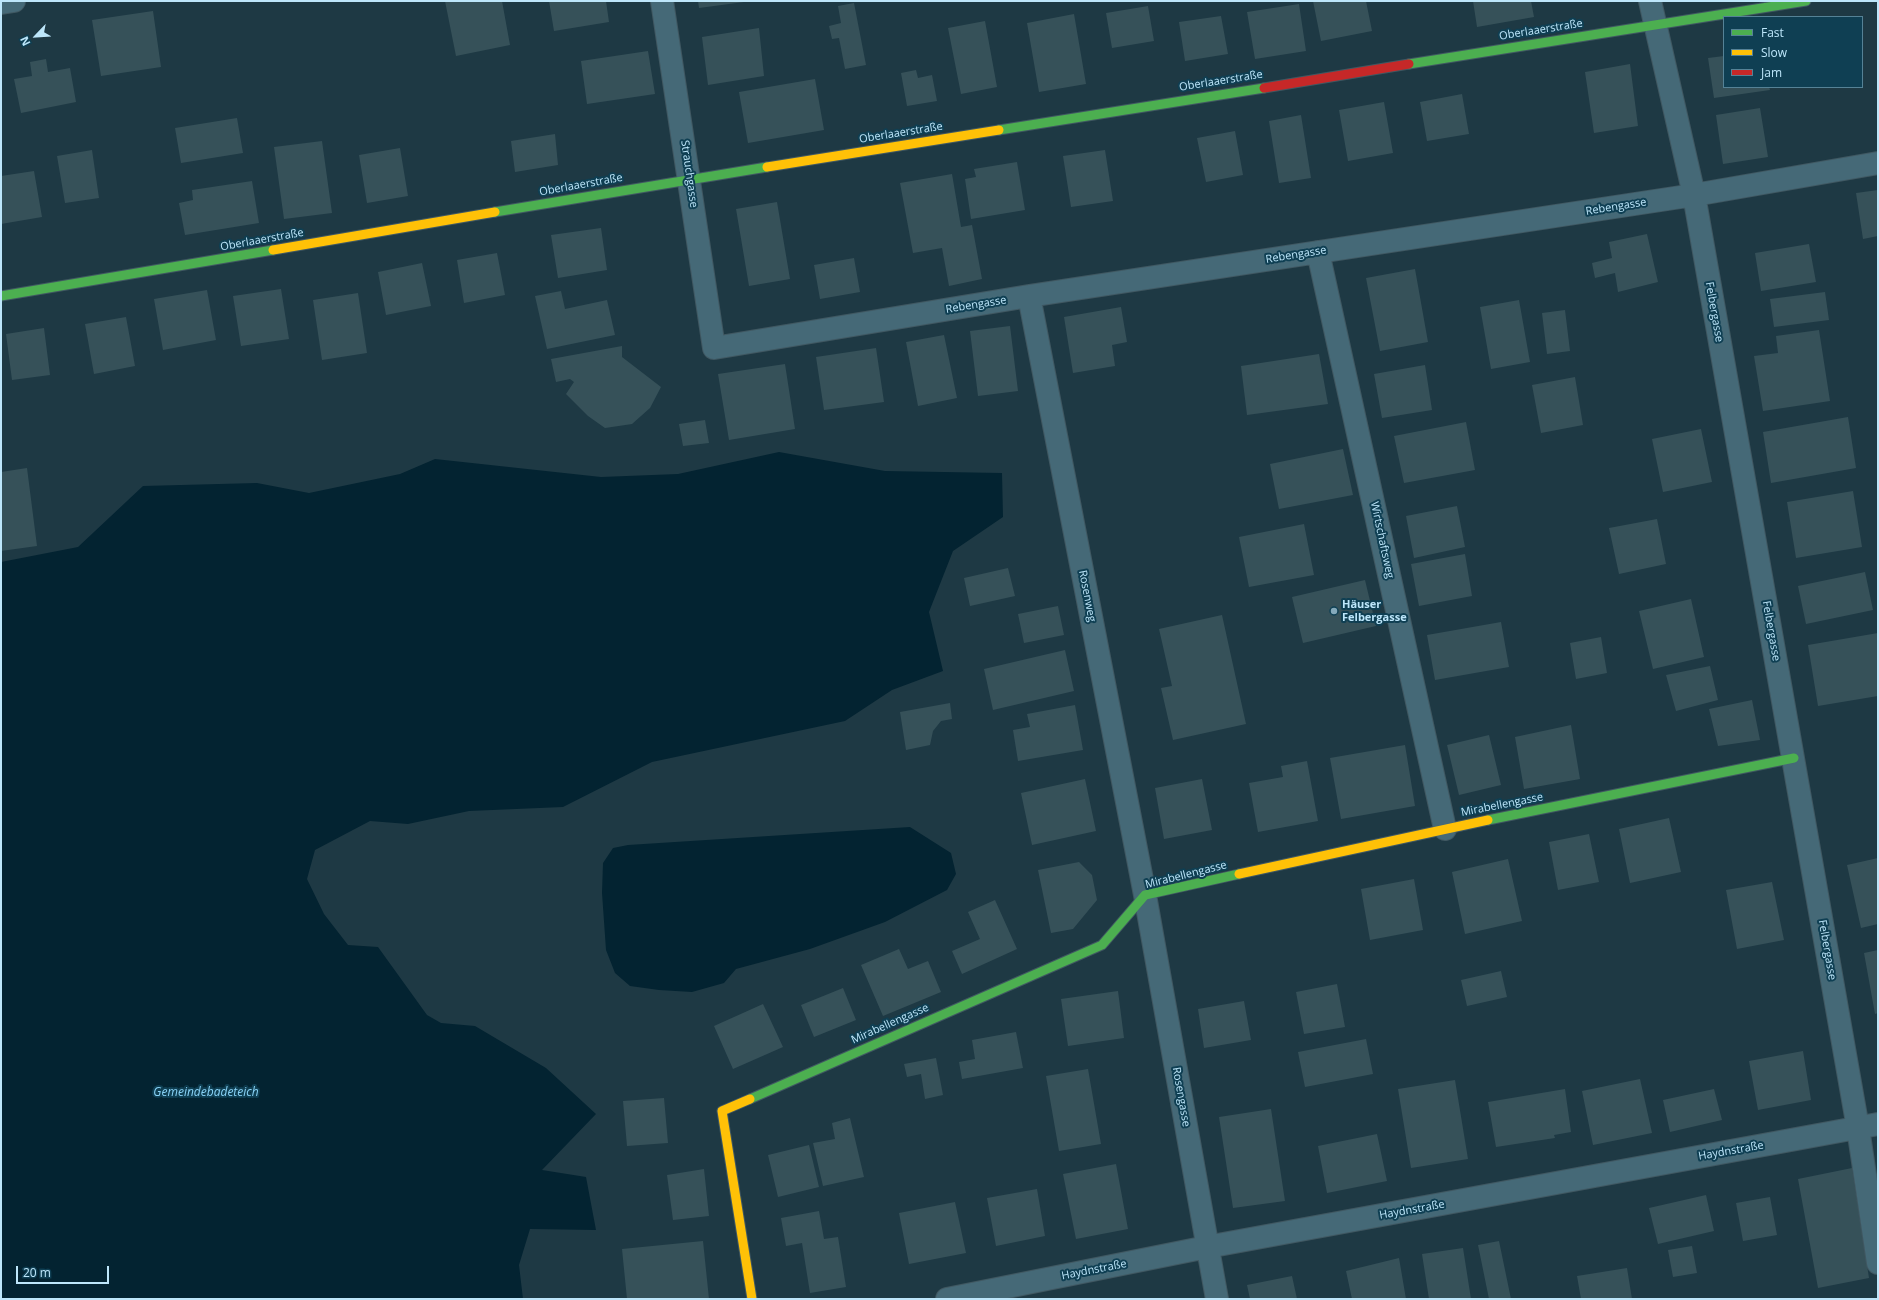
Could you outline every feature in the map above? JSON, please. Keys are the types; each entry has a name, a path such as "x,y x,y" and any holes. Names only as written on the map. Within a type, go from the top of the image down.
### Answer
{"street":[{"path":"1,3 14,1"},
{"name":"Strauchgasse","path":"662,1 690,179 714,348"},
{"name":"Felbergasse","path":"1650,1 1694,195 1794,758 1868,1126 1878,1263"},
{"name":"Oberlaaerstraße","path":"1,296 690,179 1806,1"},
{"name":"Rebengasse","path":"714,348 1029,296 1694,195 1878,163"},
{"name":"Wirtschaftsweg","path":"1318,252 1445,829"},
{"name":"Rosenweg","path":"1029,296 1145,895"},
{"name":"Mirabellengasse","path":"752,1299 722,1111 1102,944 1145,895 1445,829 1794,758"},
{"name":"Rosengasse","path":"1145,895 1217,1299"},
{"name":"Haydnstraße","path":"947,1299 1207,1247 1868,1126"}],"water":[{"name":"Gemeindebadeteich","path":"779,452 885,471 1002,473 1003,517 953,551 929,612 943,671 892,690 845,721 652,762 563,807 469,811 408,824 370,821 315,850 307,879 324,914 348,945 378,947 427,1015 441,1023 475,1026 546,1068 596,1114 542,1170 586,1177 596,1230 530,1229 519,1265 523,1299 1,1299 1,562 78,547 143,486 257,483 309,493 400,474 435,459 601,477 678,474"},
{"path":"910,827 951,853 956,874 947,890 885,922 810,949 736,969 724,983 692,992 630,986 615,973 606,950 602,893 603,863 613,848 628,845"}],"building":[{"path":"445,1 502,1 510,45 456,56"},
{"path":"549,1 606,1 609,22 554,31"},
{"path":"698,1 744,1 744,2 699,8"},
{"path":"1313,1 1366,1 1372,31 1321,41"},
{"path":"1473,1 1531,1 1534,17 1477,27"},
{"path":"854,3 866,65 845,69 839,38 832,39 829,26 841,23 838,6"},
{"path":"1299,4 1306,51 1255,59 1247,12"},
{"path":"1148,6 1154,41 1112,48 1106,13"},
{"path":"153,11 161,67 101,76 92,20"},
{"path":"1074,14 1086,84 1039,92 1027,23"},
{"path":"1221,16 1228,54 1185,61 1179,22"},
{"path":"985,21 997,87 961,94 948,28"},
{"path":"759,28 764,76 708,85 702,37"},
{"path":"648,51 655,94 587,104 581,61"},
{"path":"1723,56 1723,88 1769,88 1770,90 1714,98 1708,58"},
{"path":"46,59 48,72 70,68 76,102 21,113 14,79 32,76 30,62"},
{"path":"1630,64 1638,126 1594,133 1585,72"},
{"path":"916,70 918,78 932,75 937,101 907,106 901,73"},
{"path":"815,79 824,130 748,143 739,92"},
{"path":"1462,94 1469,134 1427,141 1420,102"},
{"path":"1384,102 1393,153 1348,161 1339,110"},
{"path":"1760,108 1768,157 1723,164 1716,115"},
{"path":"1301,115 1311,178 1279,183 1269,121"},
{"path":"237,118 243,153 181,163 175,128"},
{"path":"1235,131 1243,175 1206,182 1197,138"},
{"path":"555,134 558,165 515,172 511,141"},
{"path":"322,141 332,213 284,219 274,147"},
{"path":"400,148 408,196 367,203 359,155"},
{"path":"92,150 99,198 65,203 57,156"},
{"path":"1105,150 1113,201 1071,207 1063,156"},
{"path":"1017,162 1025,210 971,219 965,179 976,177 974,169"},
{"path":"34,171 42,217 1,224 1,176"},
{"path":"952,174 961,227 972,225 982,279 949,286 942,248 913,253 900,183"},
{"path":"252,181 259,223 185,235 179,203 193,200 192,190"},
{"path":"1878,190 1878,236 1863,239 1856,193"},
{"path":"777,202 790,279 749,286 736,209"},
{"path":"601,228 607,270 558,278 551,235"},
{"path":"1647,234 1658,282 1618,292 1615,273 1595,278 1592,263 1612,258 1609,242"},
{"path":"1809,244 1816,282 1761,291 1755,253"},
{"path":"497,253 505,295 464,303 457,260"},
{"path":"854,258 860,292 820,299 814,265"},
{"path":"422,263 431,306 386,315 378,272"},
{"path":"1415,269 1428,342 1380,351 1366,278"},
{"path":"281,289 289,339 241,346 233,296"},
{"path":"207,290 216,340 163,350 154,299"},
{"path":"561,291 565,309 607,300 615,335 547,349 535,296"},
{"path":"1825,292 1829,320 1774,327 1770,299"},
{"path":"358,293 367,353 322,360 313,300"},
{"path":"1519,300 1530,362 1491,369 1480,307"},
{"path":"1121,307 1127,342 1112,345 1115,366 1073,373 1064,317"},
{"path":"1565,310 1570,351 1547,354 1542,313"},
{"path":"126,317 135,366 94,374 85,324"},
{"path":"1010,326 1018,391 978,396 970,331"},
{"path":"44,328 50,375 12,380 6,334"},
{"path":"1819,330 1830,401 1763,411 1754,356 1778,353 1776,336"},
{"path":"944,335 957,398 918,406 906,342"},
{"path":"622,346 622,357 661,387 650,408 632,424 605,428 588,416 566,394 574,382 570,379 556,382 551,359"},
{"path":"876,348 884,402 824,410 816,357"},
{"path":"1319,354 1328,404 1247,415 1241,366"},
{"path":"785,364 795,429 729,440 718,374"},
{"path":"1425,365 1432,410 1382,418 1374,374"},
{"path":"1575,377 1583,425 1541,433 1532,385"},
{"path":"1848,417 1856,468 1771,483 1763,432"},
{"path":"705,420 709,443 683,446 679,424"},
{"path":"1466,422 1475,470 1404,483 1394,436"},
{"path":"1701,429 1712,482 1663,492 1652,439"},
{"path":"1343,449 1353,495 1279,509 1270,464"},
{"path":"27,468 37,546 1,551 1,472"},
{"path":"1853,491 1862,547 1796,558 1787,502"},
{"path":"1457,506 1465,547 1414,558 1406,516"},
{"path":"1657,519 1666,564 1619,574 1609,528"},
{"path":"1304,524 1314,575 1249,587 1239,537"},
{"path":"1465,554 1472,596 1419,606 1411,564"},
{"path":"1008,568 1015,596 970,606 964,578"},
{"path":"1865,572 1873,610 1806,624 1798,586"},
{"name":"Häuser Felbergasse","path":"1365,580 1376,626 1303,643 1292,597"},
{"path":"1691,599 1704,657 1653,669 1639,611"},
{"path":"1058,606 1064,635 1024,643 1018,614"},
{"path":"1222,615 1246,724 1173,740 1161,688 1172,686 1159,629"},
{"path":"1501,622 1509,667 1435,680 1427,635"},
{"path":"1878,633 1878,696 1818,706 1808,645"},
{"path":"1601,637 1607,673 1576,679 1570,643"},
{"path":"1065,650 1074,691 993,710 984,669"},
{"path":"1710,666 1718,700 1676,711 1666,675"},
{"path":"1752,700 1760,740 1718,746 1709,709"},
{"path":"950,703 952,719 941,721 933,731 930,745 906,750 900,712"},
{"path":"1075,705 1083,750 1018,761 1013,730 1030,727 1027,714"},
{"path":"1571,725 1580,779 1524,789 1515,737"},
{"path":"1489,735 1501,785 1459,795 1447,745"},
{"path":"1405,745 1415,806 1341,819 1330,758"},
{"path":"1307,761 1318,821 1258,832 1249,783 1283,777 1281,766"},
{"path":"1085,779 1096,831 1032,845 1021,793"},
{"path":"1202,779 1212,830 1164,839 1155,788"},
{"path":"1669,818 1681,872 1630,883 1619,829"},
{"path":"1589,834 1599,882 1558,890 1549,842"},
{"path":"1878,858 1878,924 1861,928 1847,865"},
{"path":"1508,859 1522,921 1465,934 1452,872"},
{"path":"1079,862 1092,875 1097,900 1073,929 1051,933 1038,870"},
{"path":"1414,879 1423,930 1370,940 1361,889"},
{"path":"1772,882 1784,940 1737,949 1726,890"},
{"path":"995,900 1017,949 962,974 952,951 980,939 968,912"},
{"path":"899,949 908,969 928,961 941,992 883,1016 861,965"},
{"path":"1878,950 1878,1013 1875,1014 1864,953"},
{"path":"1501,971 1507,997 1467,1006 1461,980"},
{"path":"1337,984 1345,1027 1304,1034 1296,992"},
{"path":"843,988 856,1020 814,1037 801,1005"},
{"path":"1118,991 1124,1038 1068,1046 1061,999"},
{"path":"1244,1001 1251,1040 1204,1048 1198,1009"},
{"path":"763,1004 783,1047 733,1069 714,1026"},
{"path":"1016,1032 1023,1068 962,1079 959,1062 975,1059 972,1040"},
{"path":"1366,1039 1373,1074 1305,1087 1298,1052"},
{"path":"1803,1051 1811,1100 1758,1110 1749,1061"},
{"path":"936,1058 943,1095 925,1099 921,1074 907,1077 904,1064"},
{"path":"1088,1069 1101,1144 1059,1151 1046,1076"},
{"path":"1640,1079 1652,1133 1593,1145 1582,1091"},
{"path":"1455,1080 1468,1159 1411,1168 1398,1089"},
{"path":"1565,1089 1571,1132 1554,1135 1555,1138 1496,1147 1488,1102"},
{"path":"1714,1089 1722,1120 1670,1132 1663,1100"},
{"path":"664,1098 668,1143 627,1146 623,1101"},
{"path":"1271,1109 1285,1201 1233,1208 1219,1117"},
{"path":"850,1118 864,1177 823,1186 813,1143 835,1139 832,1123"},
{"path":"1377,1134 1387,1181 1327,1193 1318,1146"},
{"path":"809,1145 819,1187 778,1197 768,1155"},
{"path":"1116,1164 1128,1229 1076,1239 1063,1174"},
{"path":"1852,1168 1869,1278 1818,1288 1798,1179"},
{"path":"704,1169 709,1216 673,1220 667,1175"},
{"path":"1037,1189 1045,1236 996,1246 987,1198"},
{"path":"1706,1195 1714,1231 1658,1244 1649,1208"},
{"path":"1770,1197 1777,1235 1743,1241 1736,1203"},
{"path":"955,1202 966,1253 909,1264 899,1213"},
{"path":"819,1211 824,1239 838,1237 846,1287 810,1293 802,1243 786,1246 781,1218"},
{"path":"703,1241 709,1299 627,1299 622,1249"},
{"path":"1499,1241 1511,1299 1489,1299 1478,1245"},
{"path":"1692,1246 1697,1273 1673,1277 1668,1250"},
{"path":"1463,1248 1471,1299 1429,1299 1422,1254"},
{"path":"1399,1258 1406,1299 1352,1299 1346,1271"},
{"path":"1627,1268 1632,1299 1581,1299 1577,1276"},
{"path":"1292,1276 1297,1299 1250,1299 1247,1285"}],"traffic: fast":[{"path":"1409,64 1806,1"},
{"path":"999,130 1264,88"},
{"path":"495,212 767,167"},
{"path":"1,296 273,250"},
{"path":"1488,820 1794,758"},
{"path":"750,1099 1102,945 1145,895 1239,874"}],"traffic: slow":[{"path":"767,167 999,130"},
{"path":"273,250 495,212"},
{"path":"1239,874 1488,820"},
{"path":"750,1099 722,1111 752,1299"}],"traffic: jam":[{"path":"1264,88 1409,64"}],"place":[{"name":"Häuser Felbergasse","path":"1334,611"}]}
